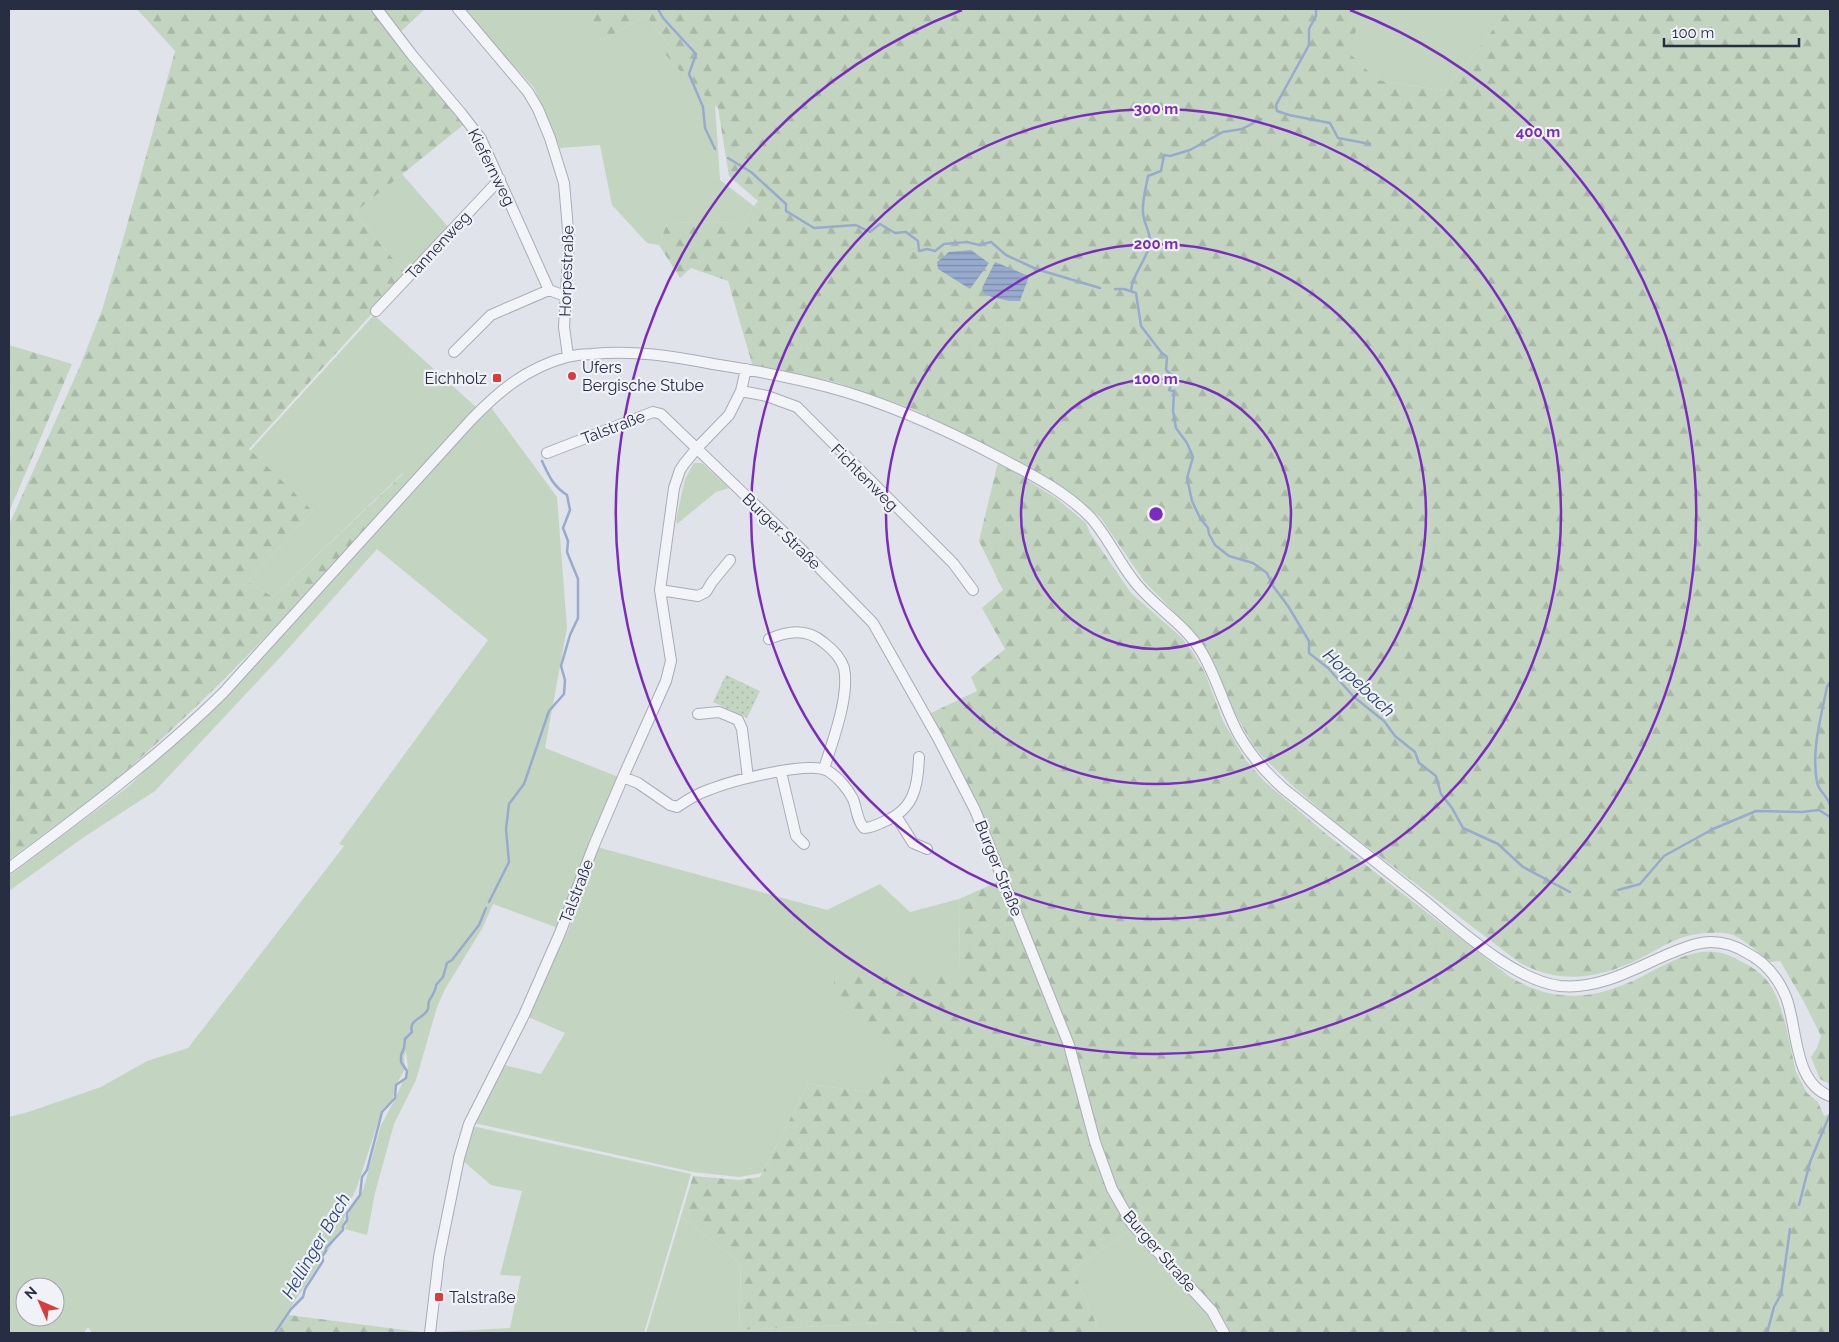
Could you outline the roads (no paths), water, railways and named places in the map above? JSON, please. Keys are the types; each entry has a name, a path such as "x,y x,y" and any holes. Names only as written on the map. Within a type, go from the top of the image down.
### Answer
{"street":[{"name":"Kiefernweg","path":"377,9 481,139 549,290"},
{"name":"Horpestraße","path":"458,9 528,92 550,138 564,183 569,241 564,327 568,356"},
{"name":"Tannenweg","path":"376,311 500,180"},
{"path":"454,352 491,315 549,290 565,296"},
{"path":"9,868 125,780 166,747 197,718 229,686 492,398 523,375 568,356 618,351 656,354 788,378 829,387 880,403 912,416 1029,473 1061,492 1091,518 1134,581 1180,626 1200,651 1238,733 1248,749 1265,771 1292,796 1514,970 1546,983 1560,986 1579,986 1619,976 1687,947 1701,943 1723,943 1736,947 1757,959 1777,979 1786,998 1806,1076 1816,1088 1830,1096"},
{"name":"Talstraße","path":"430,1333 439,1257 459,1158 469,1124 524,1015 560,933 594,845 666,681 671,660 660,590 674,488 680,470 696,448 729,415 741,391 746,369"},
{"name":"Fichtenweg","path":"741,391 768,396 796,407 953,563 973,590"},
{"name":"Talstraße","path":"547,453 653,412 661,414 696,448"},
{"name":"Burger Straße","path":"696,448 799,547 873,623 975,810 1063,1029 1095,1142 1112,1189 1132,1224 1212,1312 1224,1333"},
{"path":"660,590 698,596 706,592 730,560"},
{"path":"769,640 781,634 795,631 806,632 828,646 844,668 842,706 824,769"},
{"path":"698,714 719,712 738,720 742,729 748,778"},
{"path":"623,777 638,783 670,805 677,807 710,789 748,778 803,767 824,769 848,790 860,824 864,828 870,828 896,816 908,805 914,795 919,757"},
{"path":"781,772 796,836 804,844"},
{"path":"896,816 912,843 927,848"}],"water":[{"path":"971,250 989,263 970,289 938,269 937,262 949,252"},
{"path":"995,262 1029,276 1020,301 1009,301 985,295 982,288"}],"waterway":[{"name":"Horpebach","path":"658,9 663,18 696,54 689,74 703,107 705,128 715,149"},
{"path":"1316,9 1316,16 1309,29 1309,45 1276,105 1277,111 1330,123 1338,138 1370,144"},
{"path":"1131,291 1134,279 1150,243 1143,216 1148,176 1161,171 1164,155 1170,156 1190,150 1223,132 1242,129 1261,119"},
{"name":"Horpebach","path":"728,158 751,172 786,204 786,211 814,228 856,225 870,232 880,224 895,233 906,232 918,241 919,251 927,249 935,251 944,244 967,242 979,245 991,242 1006,255 1036,269 1100,288"},
{"name":"Horpebach","path":"1115,289 1124,289 1136,293 1141,326 1167,357 1166,370 1178,381 1171,385 1169,390 1174,391 1173,411 1176,428 1187,443 1193,457 1187,478 1192,501 1200,518 1208,528 1215,545 1229,556 1253,563 1267,573 1273,586 1288,606 1309,641 1309,653 1328,668 1354,697 1384,721 1395,736 1415,752 1419,763 1436,776 1441,794 1452,808 1463,828 1498,844 1523,867 1570,892"},
{"name":"Hellinger Bach","path":"489,902 509,862 506,829 509,804 524,784 549,711 564,694 565,680 561,666 570,635 578,618 578,579 567,552 568,541 563,528 570,510 567,495 562,492 549,476 542,461"},
{"path":"1830,682 1827,687 1820,722 1815,758 1818,785 1830,805"},
{"name":"Horpebach","path":"1618,890 1640,884 1664,856 1713,829 1756,811 1802,812 1819,810 1830,817"},
{"name":"Hellinger Bach","path":"275,1333 291,1309 303,1297 305,1289 323,1261 322,1256 326,1248 343,1230 347,1220 347,1213 360,1195 362,1177 367,1170 382,1112 395,1098 396,1085 406,1078 407,1071 401,1062 405,1039 412,1032 412,1024 428,1009 429,1001 436,985 443,977 447,963 452,960 479,925 486,908"},
{"path":"1799,1205 1810,1162 1830,1114"},
{"path":"1767,1333 1774,1307 1781,1294 1790,1229"}],"place":[{"name":"Ufers Bergische Stube","path":"572,376"},
{"name":"Eichholz","path":"497,378"},
{"name":"Talstraße","path":"439,1297"}]}
